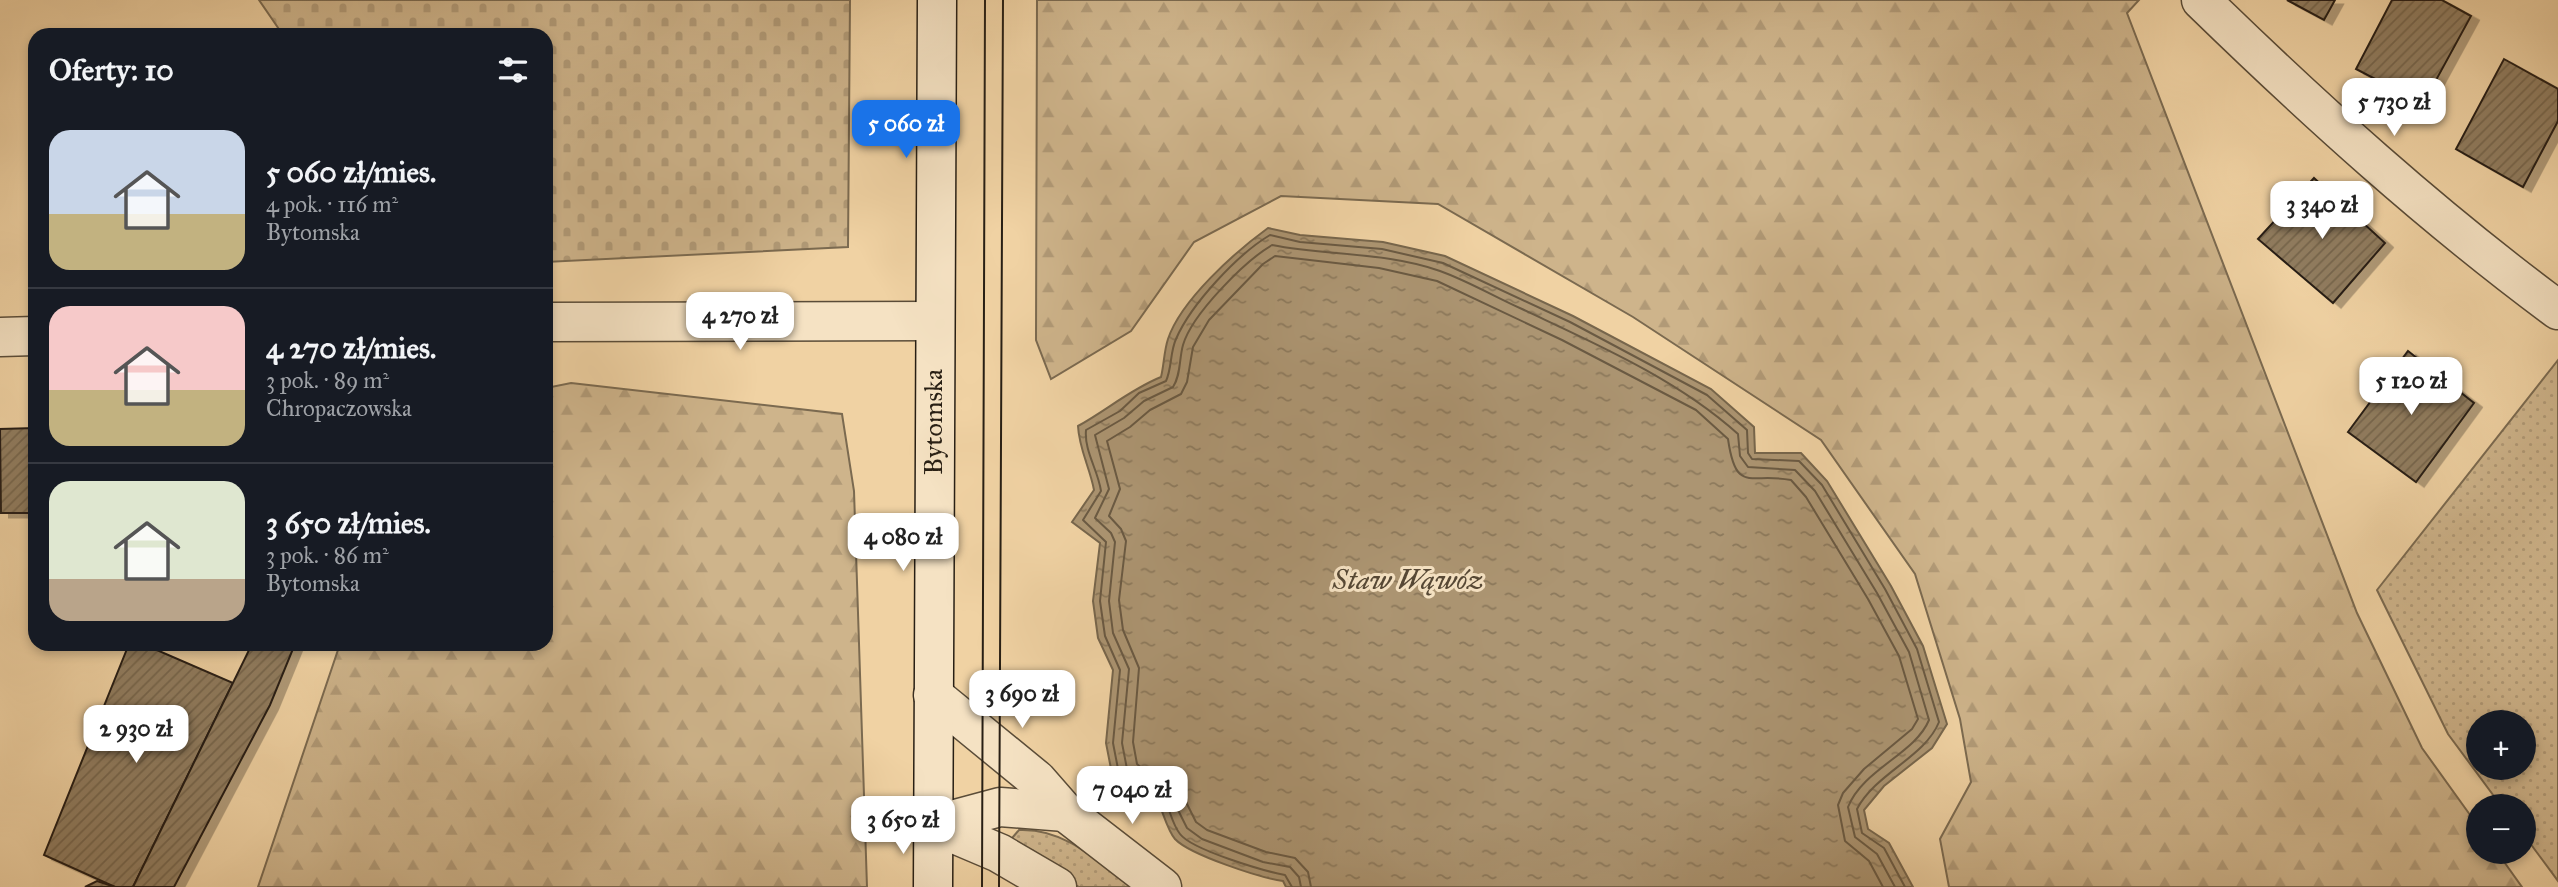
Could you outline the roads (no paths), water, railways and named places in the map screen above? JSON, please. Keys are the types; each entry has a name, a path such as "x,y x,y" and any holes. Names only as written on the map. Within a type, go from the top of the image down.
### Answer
{"street":[{"name":"Bytomska","path":"933,887 937,0"},
{"path":"2202,0 2284,81 2474,248 2558,310"},
{"path":"553,322 934,321"},
{"path":"0,337 28,336"},
{"path":"933,695 1037,780 1065,812 1162,887"},
{"path":"933,825 1000,807 1065,812"},
{"path":"933,825 999,853 1057,887"}],"water":[{"name":"Staw Wąwóz","path":"1268,228 1300,235 1383,242 1445,256 1573,316 1711,389 1754,427 1755,453 1801,453 1827,481 1891,586 1923,646 1947,724 1932,748 1884,786 1864,810 1868,829 1889,843 1913,887 1286,887 1283,881 1226,865 1183,845 1173,836 1159,804 1137,799 1113,779 1106,743 1113,670 1098,638 1093,601 1100,543 1072,522 1094,490 1080,443 1078,426 1139,387 1161,377 1168,339 1184,309 1225,263"}],"tram line":[{"path":"982,887 985,0"},
{"path":"999,887 1003,0"}]}
